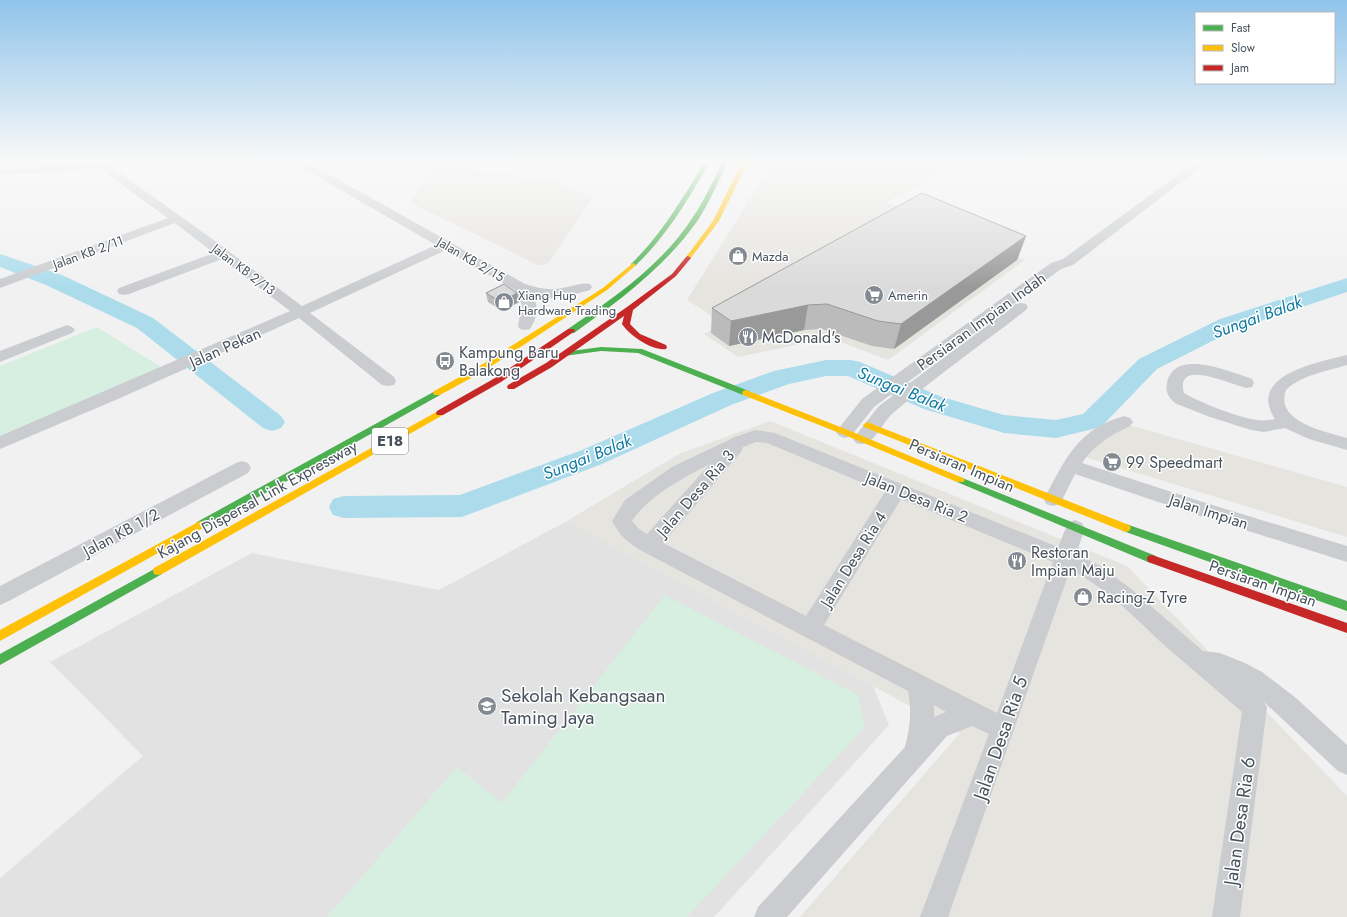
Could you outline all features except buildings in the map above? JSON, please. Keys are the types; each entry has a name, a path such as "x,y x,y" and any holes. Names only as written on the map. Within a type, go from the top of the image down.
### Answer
{"main road":[{"name":"Kajang Dispersal Link Expressway","path":"0,636 481,370 605,289 635,263 658,240 676,216 684,203"},
{"name":"Kajang Dispersal Link Expressway","path":"0,660 498,380 622,296 654,268 676,245 695,219 704,203"},
{"path":"505,390 518,384 564,354 630,309 674,275 716,221 725,203"},
{"path":"565,300 589,284"},
{"path":"630,309 626,324 630,332 648,342 673,351"},
{"path":"522,328 538,318"},
{"name":"Persiaran Impian","path":"564,354 587,349 612,348 639,351 789,409 848,422 866,433 1074,528 1134,553 1347,628"},
{"path":"435,416 472,405"},
{"name":"Persiaran Impian","path":"848,422 866,433 1026,489 1142,534 1347,606"},
{"path":"215,517 283,468"},
{"path":"1026,489 1048,501 1074,528 1106,527 1142,534"}],"street":[{"name":"Jalan KB 2/13","path":"154,203 301,313 388,381"},
{"name":"Jalan KB 2/15","path":"372,203 520,287 542,294 561,293 589,284"},
{"name":"Persiaran Impian Indah","path":"866,433 885,410 925,371 1056,266 1068,262 1147,203"},
{"name":"Jalan KB 2/11","path":"0,284 176,219"},
{"name":"Jalan Pekan","path":"0,443 148,381 301,313 447,245"},
{"path":"124,291 223,254"},
{"name":"Jalan KB 2/15","path":"520,287 529,301 530,312 522,328"},
{"path":"0,357 67,330"},
{"path":"1347,360 1297,377 1282,384 1276,393 1276,408 1287,422 1314,435 1347,444"},
{"path":"1246,383 1207,370 1193,368 1184,371 1176,380 1174,389 1178,397 1191,404 1256,426 1268,426 1287,422"},
{"name":"Persiaran Impian Indah","path":"848,422 868,403 925,371"},
{"path":"1053,499 1071,466 1086,445 1109,429 1124,422"},
{"name":"Jalan Desa Ria 2","path":"741,441 755,436 769,437 1064,558 1092,572 1123,594 1198,661"},
{"path":"741,441 678,472 632,505 622,521 632,535 1002,729"},
{"name":"Jalan Desa Ria 3","path":"649,545 741,441"},
{"name":"Jalan Impian","path":"1071,466 1204,510 1347,554"},
{"name":"Jalan KB 1/2","path":"0,596 242,468"},
{"name":"Jalan Desa Ria 4","path":"810,629 897,489"},
{"name":"Jalan Desa Ria 5","path":"934,917 969,824 1074,528"},
{"path":"1198,661 1218,662 1244,673 1271,693 1347,762"},
{"name":"Jalan Desa Ria 6","path":"1198,661 1255,708 1226,917"},
{"path":"915,751 923,722 922,702 918,685"},
{"path":"768,917 915,751 938,728 957,719 973,714"}],"shaded area":[{"path":"411,203 589,203 549,262 545,265 538,265"},
{"path":"747,203 888,203 1025,260 888,360 830,338 738,357 704,334 723,323 687,300"},
{"path":"770,421 1127,566 1347,796 1347,917 800,917 960,733 567,521 679,454"},
{"path":"1129,425 1347,487 1347,537 1085,457 1092,448"},
{"name":"Sekolah Kebangsaan Taming Jaya","path":"567,521 873,686 889,725 714,917 0,917 0,878 143,756 50,662 252,553 439,590"}],"green space":[{"path":"97,327 164,369 0,438 0,366"},
{"path":"665,595 858,695 865,727 687,917 327,917 457,767 502,803"}],"waterway":[{"path":"0,260 54,280 145,323 272,422"},
{"name":"Sungai Balak","path":"344,507 462,506 592,457 722,399 783,377 826,368 851,368 933,403 1004,424 1056,429 1092,421 1148,364 1228,324 1347,285"}],"traffic: fast":[{"path":"633,265 656,242 683,203"},
{"path":"571,331 639,281 654,267 683,236 704,203"},
{"path":"564,354 601,349 639,351 746,393"},
{"path":"200,525 437,393"},
{"path":"960,480 1152,559"},
{"path":"1126,528 1347,606"},
{"path":"0,660 158,571"}],"traffic: slow":[{"path":"688,258 716,221 725,203"},
{"path":"437,393 481,369 605,289 633,265"},
{"path":"746,393 960,480"},
{"path":"158,571 440,413"},
{"path":"867,425 1126,528"},
{"path":"0,636 200,525"}],"traffic: jam":[{"path":"511,387 549,365 630,309 674,275 688,258"},
{"path":"630,309 626,324 629,329 642,339 663,347"},
{"path":"440,413 498,380 571,331"},
{"path":"1152,559 1347,628"}],"place":[{"name":"Mazda","path":"738,256"},
{"name":"Amerin","path":"874,295"},
{"name":"Xiang Hup Hardware Trading","path":"504,302"},
{"name":"McDonald's","path":"748,337"},
{"name":"Kampung Baru Balakong","path":"445,361"},
{"name":"99 Speedmart","path":"1112,462"},
{"name":"Restoran Impian Maju","path":"1017,561"},
{"name":"Racing-Z Tyre","path":"1083,597"},
{"name":"Sekolah Kebangsaan Taming Jaya","path":"487,706"}]}
